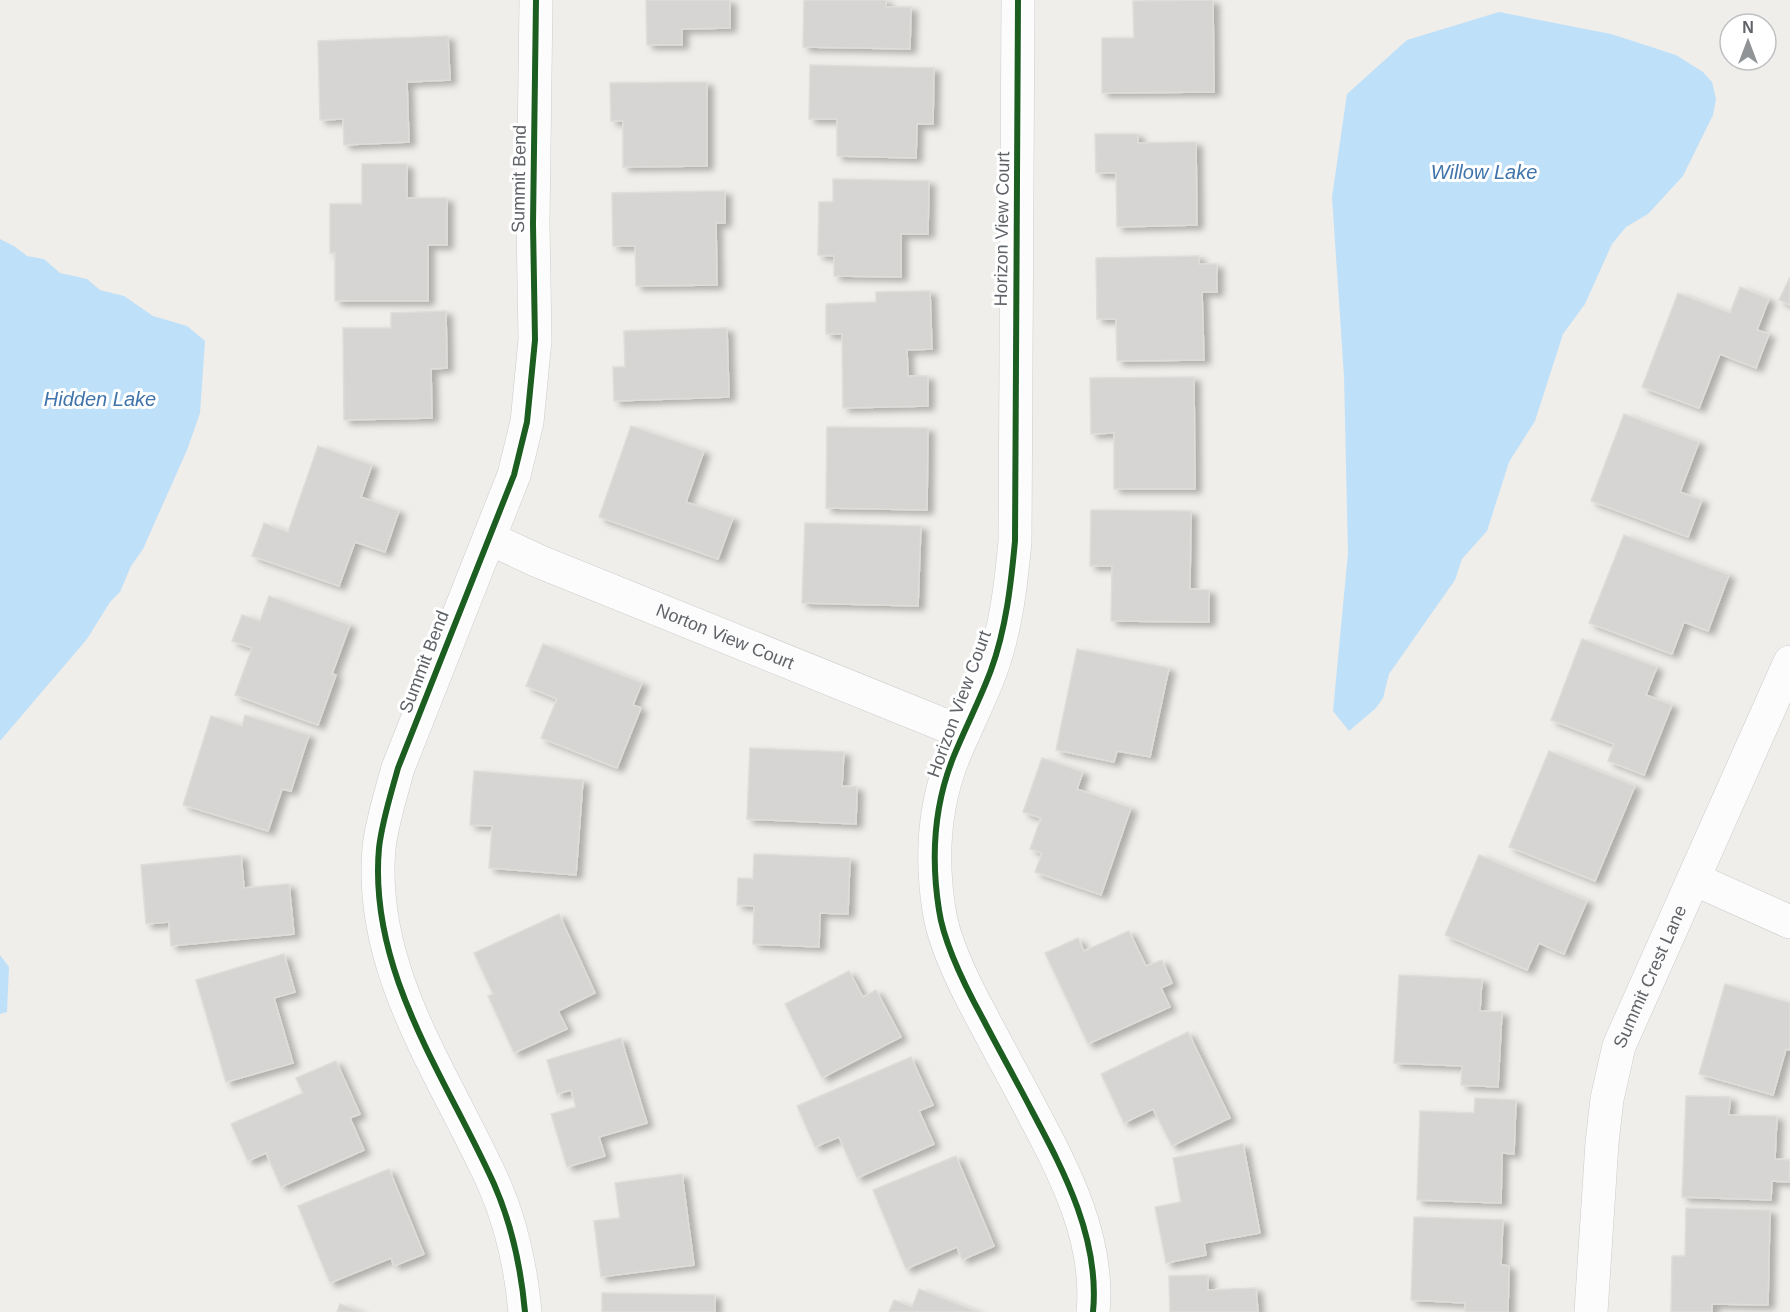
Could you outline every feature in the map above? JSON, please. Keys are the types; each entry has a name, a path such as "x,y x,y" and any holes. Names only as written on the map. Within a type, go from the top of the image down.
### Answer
{"street":[{"name":"Summit Bend","path":"525,1312 521,1272 495,1186 411,1017 393,969 383,924 379,888 379,848 385,814 398,768 514,475 527,422 535,340 533,224 536,0"},
{"name":"Horizon View Court","path":"1018,0 1015,541 1011,585 991,669 952,760 939,806 935,838 939,912 964,984 1072,1189 1084,1225 1093,1269 1093,1312"},
{"name":"Norton View Court","path":"489,538 538,561 964,733"},
{"name":"Summit Crest Lane","path":"1591,1312 1602,1143 1607,1099 1619,1046 1790,662"},
{"path":"1694,879 1790,922"}],"water":[{"name":"Willow Lake","path":"1499,12 1611,34 1676,55 1703,72 1712,82 1716,99 1713,115 1683,176 1648,214 1626,227 1612,244 1585,304 1563,334 1535,421 1509,462 1487,531 1462,559 1455,580 1389,674 1383,698 1376,708 1349,731 1333,711 1348,553 1344,376 1332,197 1347,94 1407,40"},
{"name":"Hidden Lake","path":"0,239 27,256 44,259 60,273 87,279 100,290 124,296 153,316 187,326 205,341 200,413 187,450 143,549 131,566 120,592 110,602 87,639 0,741"},
{"path":"0,955 9,967 7,1012 0,1014"}],"building":[{"path":"646,0 730,0 730,28 682,29 682,45 647,45"},
{"path":"804,0 886,0 886,7 911,7 910,49 803,47"},
{"path":"1213,0 1214,92 1102,93 1102,38 1134,38 1133,1"},
{"path":"448,36 450,80 407,82 409,142 344,145 343,119 320,120 318,41"},
{"path":"810,65 934,68 933,124 917,124 916,158 837,156 837,119 809,119"},
{"path":"707,82 707,166 623,167 623,121 611,121 610,83"},
{"path":"1095,134 1138,134 1138,143 1196,142 1197,225 1117,227 1116,173 1096,173"},
{"path":"362,164 407,164 407,198 447,198 447,245 428,245 428,301 335,301 335,253 330,253 330,204 362,204"},
{"path":"833,179 929,181 928,234 901,234 901,277 834,276 834,256 818,255 819,202 833,202"},
{"path":"725,191 725,223 716,223 717,285 636,286 635,246 613,246 612,193"},
{"path":"1199,256 1199,264 1217,264 1217,292 1202,292 1204,360 1117,361 1116,319 1097,319 1096,258"},
{"path":"1790,277 1790,305 1779,300"},
{"path":"1740,287 1769,299 1757,330 1769,334 1756,368 1720,354 1699,408 1642,387 1678,293 1730,313"},
{"path":"930,291 932,349 907,350 908,376 928,376 928,406 843,408 842,334 826,334 826,304 876,302 876,292"},
{"path":"446,311 447,368 431,369 432,418 344,420 343,328 391,328 391,313"},
{"path":"727,328 729,397 614,401 613,367 625,367 624,331"},
{"path":"1194,377 1195,489 1114,489 1114,433 1091,434 1090,378"},
{"path":"1624,414 1699,442 1680,492 1702,500 1688,537 1591,501"},
{"path":"631,426 704,451 686,502 733,518 718,559 599,517"},
{"path":"827,427 928,428 927,510 826,508"},
{"path":"318,446 372,465 361,497 399,511 385,552 355,542 339,586 252,556 264,523 288,532"},
{"path":"1091,510 1191,511 1190,589 1209,590 1209,622 1111,621 1112,566 1090,566"},
{"path":"805,523 921,526 918,606 802,603"},
{"path":"1624,535 1729,575 1708,631 1684,622 1672,654 1589,623"},
{"path":"269,596 350,625 332,674 336,675 318,725 235,695 252,648 232,641 242,615 260,621"},
{"path":"1582,639 1657,667 1646,695 1672,705 1644,775 1608,761 1614,744 1551,720"},
{"path":"543,644 642,683 633,705 641,708 617,768 541,738 557,699 526,686"},
{"path":"1077,649 1169,668 1150,757 1117,751 1114,762 1056,750"},
{"path":"245,715 309,735 291,791 282,789 268,831 183,805 211,716 242,726"},
{"path":"750,748 844,752 842,786 857,787 856,824 747,819"},
{"path":"1549,751 1635,786 1595,881 1509,847"},
{"path":"1042,758 1083,772 1077,789 1131,808 1101,895 1035,872 1042,853 1030,849 1041,818 1023,812"},
{"path":"474,771 583,780 576,875 489,868 492,826 470,825"},
{"path":"754,854 850,858 848,914 820,913 819,947 753,944 754,906 737,905 738,878 753,879"},
{"path":"241,855 244,888 289,884 294,934 171,946 169,922 146,924 141,865"},
{"path":"1479,855 1587,901 1564,954 1539,943 1527,970 1445,935"},
{"path":"559,914 595,993 558,1011 567,1029 514,1053 488,996 493,994 474,953"},
{"path":"1129,931 1146,966 1162,960 1172,983 1161,988 1170,1007 1088,1044 1045,953 1078,938 1084,951"},
{"path":"284,954 295,992 274,998 293,1063 226,1082 196,980"},
{"path":"849,971 863,997 876,990 901,1037 822,1078 785,1004"},
{"path":"1399,975 1482,979 1480,1011 1502,1012 1498,1087 1461,1085 1462,1066 1394,1063"},
{"path":"1725,984 1790,1003 1790,1050 1786,1049 1773,1095 1699,1074"},
{"path":"1188,1032 1230,1118 1172,1146 1153,1109 1124,1123 1101,1074"},
{"path":"621,1038 647,1123 599,1137 605,1156 567,1167 551,1114 576,1107 571,1090 557,1094 547,1060"},
{"path":"911,1057 933,1105 919,1111 934,1144 857,1178 839,1137 815,1147 797,1106"},
{"path":"336,1061 360,1114 350,1118 364,1150 281,1187 266,1153 248,1161 231,1124 303,1093 296,1078"},
{"path":"1686,1096 1730,1097 1729,1115 1777,1116 1775,1159 1790,1160 1789,1182 1772,1181 1771,1200 1682,1197"},
{"path":"1475,1098 1516,1100 1514,1154 1502,1153 1501,1203 1417,1200 1420,1111 1474,1113"},
{"path":"1243,1144 1260,1233 1204,1243 1206,1255 1166,1263 1155,1207 1181,1202 1173,1158"},
{"path":"956,1156 994,1246 962,1260 957,1247 906,1269 873,1190"},
{"path":"389,1169 424,1254 394,1266 391,1258 330,1283 298,1206"},
{"path":"682,1174 694,1265 601,1277 594,1221 620,1218 615,1183"},
{"path":"1686,1208 1770,1210 1768,1305 1712,1304 1712,1312 1671,1312 1672,1256 1685,1256"},
{"path":"1414,1217 1503,1220 1501,1265 1509,1266 1508,1312 1465,1312 1465,1303 1411,1300"},
{"path":"1208,1275 1208,1290 1256,1288 1258,1312 1170,1312 1169,1276"},
{"path":"919,1289 978,1312 889,1312 894,1300 912,1307"},
{"path":"602,1293 715,1295 715,1312 602,1312"},
{"path":"340,1304 361,1312 337,1312"}],"cycle path":[{"path":"525,1312 515,1247 500,1199 414,1022 398,981 386,938 379,894 379,848 384,818 398,768 514,475 527,422 535,340 533,224 536,0"},
{"path":"1018,0 1015,541 1012,574 1001,639 991,670 953,758 942,795 936,833 935,871 939,910 956,966 1056,1158 1078,1208 1091,1259 1094,1285 1093,1312"}]}
